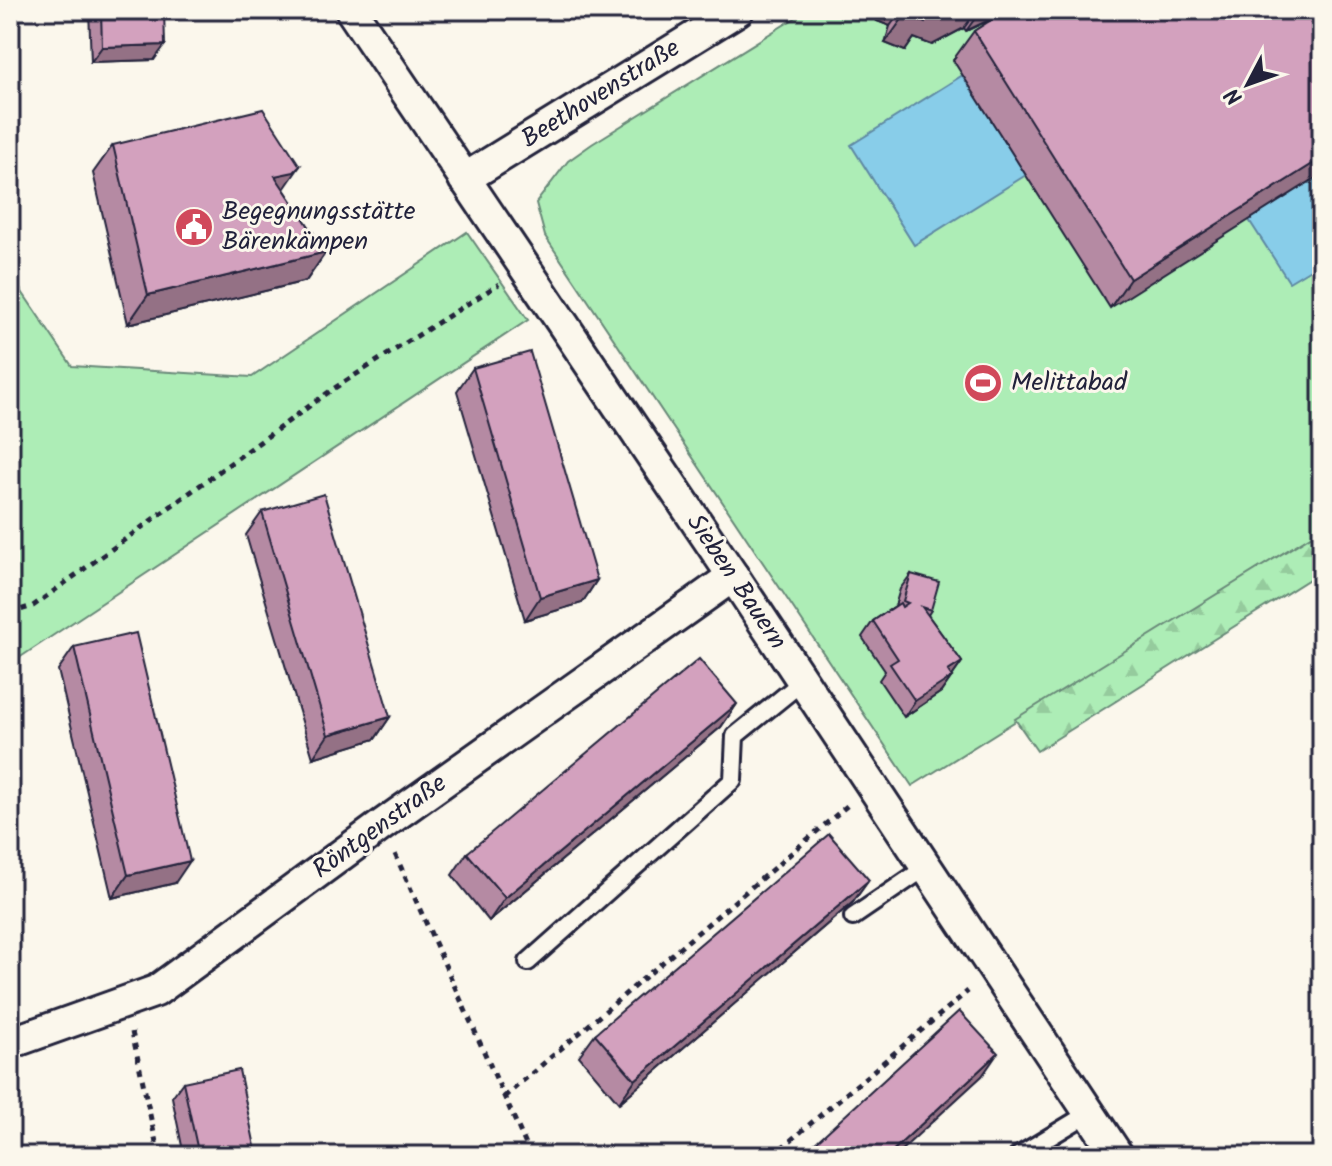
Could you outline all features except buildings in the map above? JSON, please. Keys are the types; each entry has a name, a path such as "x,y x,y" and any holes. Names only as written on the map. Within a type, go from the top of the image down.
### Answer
{"street":[{"name":"Sieben Bauern","path":"351,10 733,576 1118,1156"},
{"name":"Beethovenstraße","path":"464,179 738,10"},
{"name":"Röntgenstraße","path":"10,1043 156,991 382,825 733,576"}],"lane":[{"path":"528,962 733,780 735,736 803,681"},
{"path":"853,917 925,868"},
{"path":"1018,1156 1089,1113"}],"path":[{"path":"10,613 33,606 333,389 524,268"},
{"path":"504,1097 871,785"},
{"path":"382,825 531,1156"},
{"path":"772,1156 994,970"},
{"path":"125,1002 159,1156"}],"green space":[{"name":"Melittabad","path":"808,10 1322,10 1322,529 912,786 545,236 536,203 568,161"},
{"path":"467,232 528,320 10,664 10,274 72,366 252,377"},
{"path":"1322,529 1322,571 1037,751 1015,719"}],"water":[{"path":"963,75 1026,175 914,245 851,145"},
{"path":"1322,174 1322,262 1289,282 1249,220"}],"place":[{"name":"Begegnungsstätte Bärenkämpen","path":"194,227"},
{"name":"Melittabad","path":"983,383"}]}
